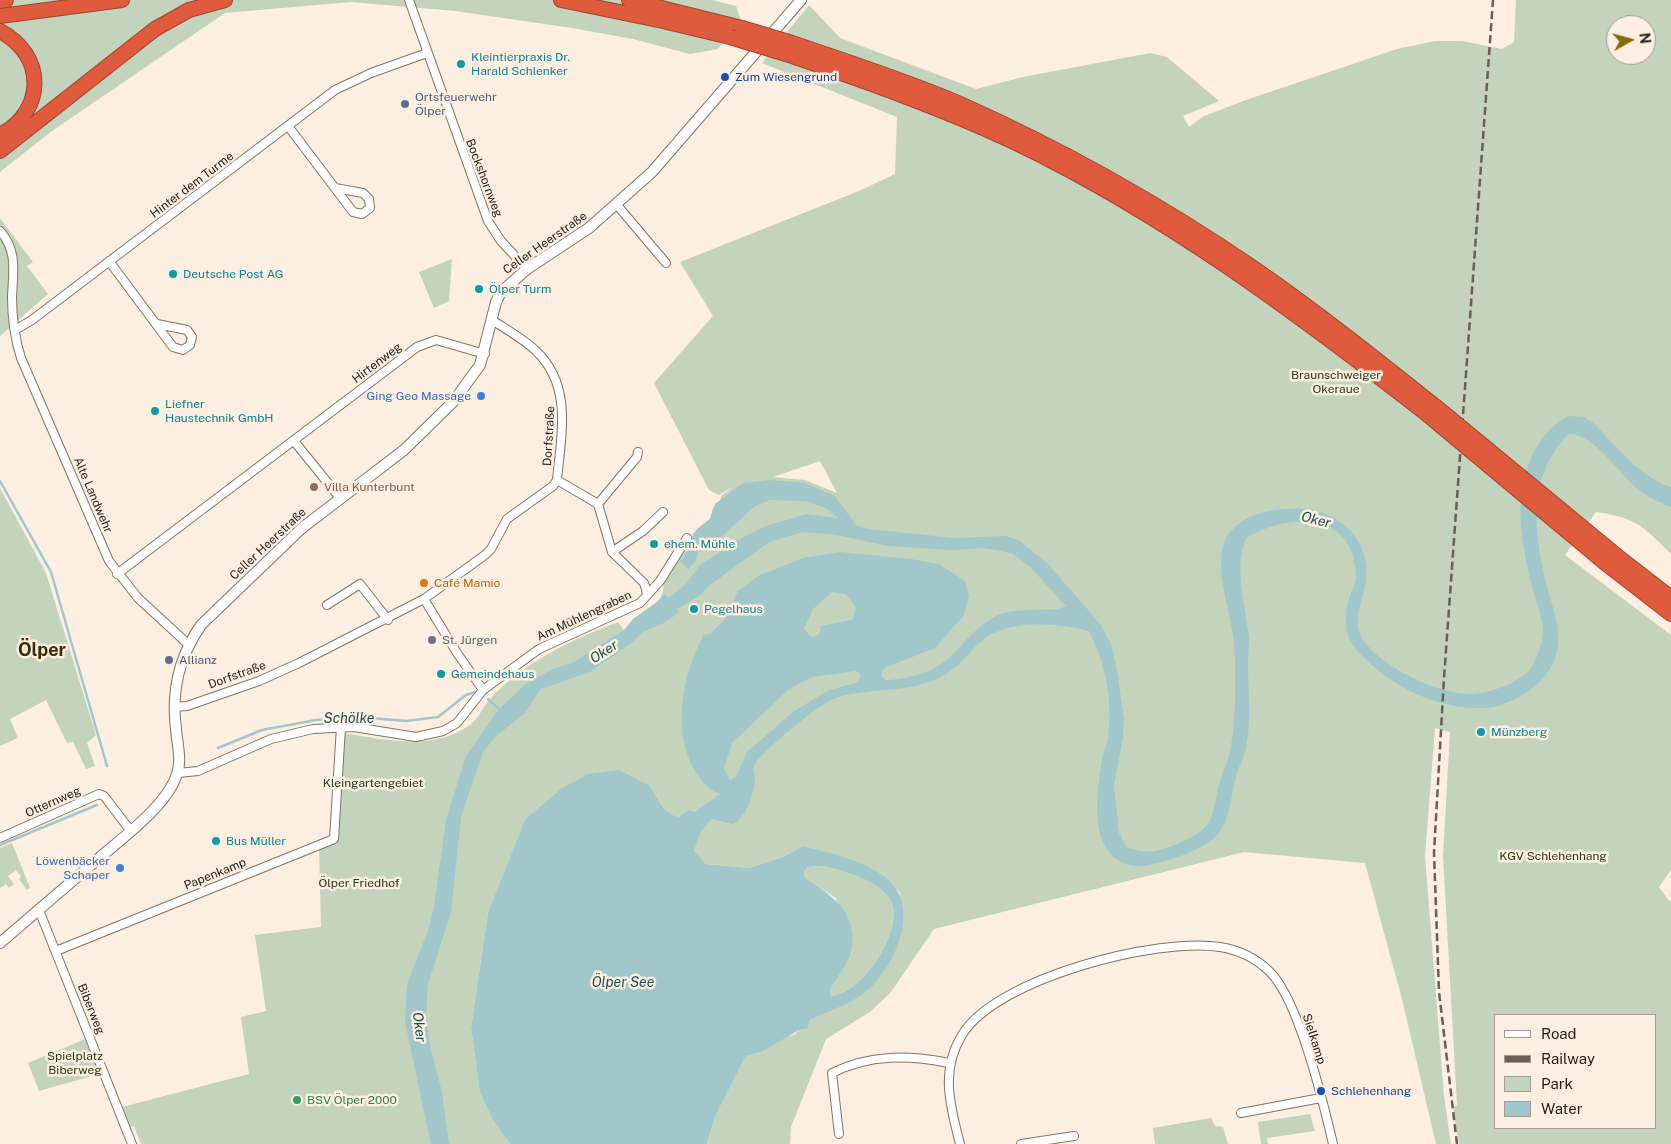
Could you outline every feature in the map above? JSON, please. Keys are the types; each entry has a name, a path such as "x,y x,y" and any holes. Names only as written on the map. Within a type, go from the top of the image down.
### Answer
{"highway":[{"path":"0,1 6,0"},
{"path":"0,16 122,0"},
{"path":"0,151 155,28 189,10 225,0"},
{"path":"561,0 789,48 880,72 1017,130 1098,179 1189,226 1255,269 1352,340 1613,561 1671,614"},
{"path":"629,0 742,28 789,48"},
{"path":"0,31 14,40 24,50 33,69 35,83 33,97 24,116 14,126 0,135"},
{"path":"1613,561 1671,598"}],"main road":[{"name":"Celler Heerstraße","path":"178,773 179,756 174,707 177,674 188,644 207,620 302,528 384,466 422,434 476,374 485,354 496,302 501,292 527,269 589,228 652,172 801,0"},
{"path":"0,943 130,830 172,786 178,773"}],"street":[{"name":"Bockshornweg","path":"409,0 488,221 501,241 527,269"},
{"name":"Hinter dem Turme","path":"15,330 32,320 345,84 427,53"},
{"path":"288,126 353,212 362,214 370,208 369,199 363,194 335,188"},
{"path":"617,205 666,263"},
{"name":"Alte Landwehr","path":"0,231 7,240 14,260 12,297 15,330 21,358 109,561 117,574 138,598 188,644"},
{"path":"109,261 173,347 183,350 190,345 192,337 188,330 157,324"},
{"name":"Dorfstraße","path":"174,707 187,706 259,681 388,620 424,599 485,555 491,549 507,519 548,491 557,480 563,422 562,398 556,378 537,352 492,320"},
{"name":"Hirtenweg","path":"117,574 395,364 428,342 436,340 485,354"},
{"path":"294,441 340,498"},
{"path":"557,480 598,504 637,458 638,452"},
{"name":"Am Mühlengraben","path":"598,504 612,552 644,583 647,593"},
{"path":"612,552 643,531 663,512"},
{"name":"Am Mühlengraben","path":"178,773 198,771 271,739 312,729 341,727 368,729 405,736 431,734 457,723 483,690 552,641 632,608 660,581 687,538"},
{"path":"327,605 360,584 388,620"},
{"path":"424,599 457,653 483,690"},
{"name":"Papenkamp","path":"56,951 334,839 341,727"},
{"name":"Otternweg","path":"0,838 99,794 104,796 130,830"},
{"name":"Biberweg","path":"39,910 132,1144"},
{"name":"Sielkamp","path":"949,1063 963,1033 983,1014 1023,988 1057,973 1130,953 1168,948 1217,946 1248,956 1270,972 1288,998 1321,1098 1333,1144"},
{"path":"840,1134 832,1073 850,1064 886,1057 917,1057 949,1063 948,1082 960,1144"},
{"path":"1241,1113 1321,1098"},
{"path":"1021,1144 1074,1136"}],"green space":[{"path":"0,0 712,0 736,6 741,20 718,49 690,54 633,39 455,11 351,2 225,13 52,131 0,172"},
{"path":"1516,0 1671,0 1671,554 1646,530 1630,520 1596,512 1565,555 1671,635 1671,870 1659,887 1671,903 1671,1144 1459,1144 1453,1108 1457,1105 1443,856 1450,732 1435,728 1425,856 1444,1096 1451,1144 1436,1144 1402,999 1365,863 1244,852 934,929 891,992 870,1012 826,1039 791,1127 790,1144 707,1144 714,1119 746,1056 761,1052 784,1037 794,1035 810,1020 854,999 884,971 900,892 867,868 803,846 783,857 749,868 706,864 694,850 688,810 678,818 664,809 650,786 488,913 471,1027 480,1093 493,1120 510,1144 141,1144 134,1126 130,1127 122,1107 249,1074 241,1017 266,1011 255,935 321,927 319,846 335,839 342,733 391,740 424,741 455,733 470,725 478,717 489,700 499,709 490,699 503,686 533,663 583,636 618,622 624,630 651,608 662,595 662,581 697,529 710,519 713,508 720,501 722,495 734,486 719,495 709,490 654,383 713,316 680,262 859,191 895,174 897,117 762,63 809,5 840,38 976,89 1023,77 1150,53 1167,57 1219,101 1183,116 1189,127 1204,116 1246,100 1397,49 1435,41 1462,41 1502,49 1514,42","holes":["820,461 837,493 805,480 773,477"]},
{"path":"0,218 33,262 27,266 48,294 0,336"},
{"path":"452,259 449,301 434,308 419,272"},
{"path":"0,488 46,573 96,735 87,743 95,766 86,769 73,742 67,743 46,700 10,719 18,738 0,746"},
{"path":"12,843 30,888 27,890 19,879 21,876 16,870 8,876 14,884 9,888 6,884 0,888 0,848"},
{"path":"824,866 859,877 876,886 889,898 893,910 893,924 880,956 857,984 844,992 831,996 830,990 836,977 850,958 836,898 805,878 804,872 808,867"},
{"name":"Spielplatz Biberweg","path":"85,1039 99,1074 39,1091 28,1063"},
{"path":"1310,1114 1315,1131 1267,1138 1268,1144 1261,1144 1258,1122"},
{"path":"1211,1118 1215,1126 1223,1127 1228,1144 1155,1144 1153,1128"}],"water":[{"path":"1568,416 1584,417 1592,422 1639,468 1660,483 1671,487 1671,507 1643,493 1598,449 1589,441 1579,436 1569,434 1555,450 1546,468 1540,487 1537,528 1543,570 1557,624 1558,646 1555,659 1549,670 1541,681 1531,689 1502,705 1489,708 1469,708 1441,703 1400,686 1364,658 1349,638 1346,628 1347,611 1356,577 1353,555 1345,539 1332,529 1317,523 1282,524 1263,530 1246,538 1242,551 1240,576 1249,639 1248,730 1245,752 1236,776 1226,820 1214,838 1199,848 1171,859 1145,866 1130,865 1117,860 1107,849 1100,833 1097,812 1098,790 1108,738 1110,711 1104,669 1089,631 1046,624 1015,626 988,636 952,670 934,680 910,687 862,692 838,697 811,713 762,755 755,765 753,790 749,804 742,816 733,824 712,819 701,831 694,850 706,864 749,868 783,857 803,846 846,858 876,871 896,888 902,901 903,915 902,931 897,946 882,974 867,991 843,1005 810,1020 807,1029 801,1029 761,1052 746,1056 714,1119 707,1144 510,1144 493,1120 480,1093 471,1027 488,913 525,820 561,789 588,774 619,770 650,786 664,809 678,818 688,810 695,812 720,794 708,787 695,770 687,752 682,712 684,691 696,652 704,635 710,634 726,618 738,591 758,576 803,558 840,552 911,559 939,564 965,581 969,596 964,615 935,648 884,668 881,676 886,680 912,677 938,666 986,622 1001,614 1021,610 1058,609 1066,606 1030,567 1012,553 983,548 952,550 888,546 837,535 804,532 769,542 710,585 701,595 677,609 679,612 666,622 643,632 631,643 590,672 541,689 525,713 496,736 483,752 461,817 451,912 428,984 426,1013 430,1046 442,1092 449,1144 431,1144 405,1022 406,1001 408,981 428,931 434,907 446,820 466,756 499,709 527,683 551,670 574,662 624,630 633,619 661,599 664,594 669,598 686,584 700,565 740,539 766,526 806,514 838,518 824,507 805,501 770,500 755,506 720,538 710,540 698,551 695,562 688,569 680,561 692,546 688,543 697,529 710,519 715,504 743,483 770,480 805,483 835,496 856,525 867,529 954,538 1006,536 1020,541 1048,564 1101,625 1111,644 1124,718 1123,738 1114,785 1119,833 1126,847 1147,852 1165,849 1188,839 1207,824 1213,813 1218,788 1230,751 1235,705 1235,662 1233,635 1222,580 1221,565 1226,539 1233,529 1256,515 1282,509 1314,511 1327,515 1339,522 1350,530 1358,540 1363,552 1366,565 1366,580 1358,627 1368,646 1379,657 1394,667 1427,684 1444,690 1474,694 1496,689 1517,680 1529,671 1539,652 1543,627 1525,557 1520,518 1521,500 1526,473 1532,456 1547,433","holes":["832,592 846,594 856,608 852,620 821,626 819,635 811,637 804,629 813,609","856,671 861,675 858,682 827,691 793,712 747,752 736,777 730,780 724,768 732,743 789,689 812,677","824,866 868,881 883,891 889,898 893,910 893,924 880,956 857,984 844,992 831,996 830,990 850,956 852,930 849,919 835,900 805,878 804,872 808,867"]}],"waterway":[{"path":"0,481 51,572 107,766"},
{"name":"Schölke","path":"218,748 262,730 316,720 358,717 406,721 438,717 466,695 475,692"},
{"name":"Schölke","path":"488,699 500,710"},
{"name":"Schölke","path":"0,845 97,805"}],"railway":[{"path":"1457,1144 1439,992 1434,853 1444,678 1493,0"}],"place":[{"name":"Kleintierpraxis Dr. Harald Schlenker","path":"461,64"},
{"name":"Zum Wiesengrund","path":"725,77"},
{"name":"Ortsfeuerwehr Ölper","path":"405,104"},
{"name":"Deutsche Post AG","path":"173,274"},
{"name":"Ölper Turm","path":"479,289"},
{"name":"Ging Geo Massage","path":"481,396"},
{"name":"Liefner Haustechnik GmbH","path":"155,411"},
{"name":"Villa Kunterbunt","path":"314,487"},
{"name":"ehem. Mühle","path":"654,544"},
{"name":"Café Mamio","path":"424,583"},
{"name":"Pegelhaus","path":"694,609"},
{"name":"St. Jürgen","path":"432,640"},
{"name":"Allianz","path":"169,660"},
{"name":"Gemeindehaus","path":"441,674"},
{"name":"Münzberg","path":"1481,732"},
{"name":"Bus Müller","path":"216,841"},
{"name":"Löwenbäcker Schaper","path":"120,868"},
{"name":"Schlehenhang","path":"1321,1091"},
{"name":"BSV Ölper 2000","path":"297,1100"}],"district":[{"name":"Ölper","path":"42,650"}],"park label":[{"name":"Braunschweiger Okeraue","path":"1336,382"},
{"name":"Kleingartengebiet","path":"373,783"},
{"name":"KGV Schlehenhang","path":"1553,856"},
{"name":"Ölper Friedhof","path":"359,883"}],"water label":[{"name":"Oker","path":"1316,520"},
{"name":"Oker","path":"604,652"},
{"name":"Ölper See","path":"623,983"},
{"name":"Oker","path":"419,1027"}]}
